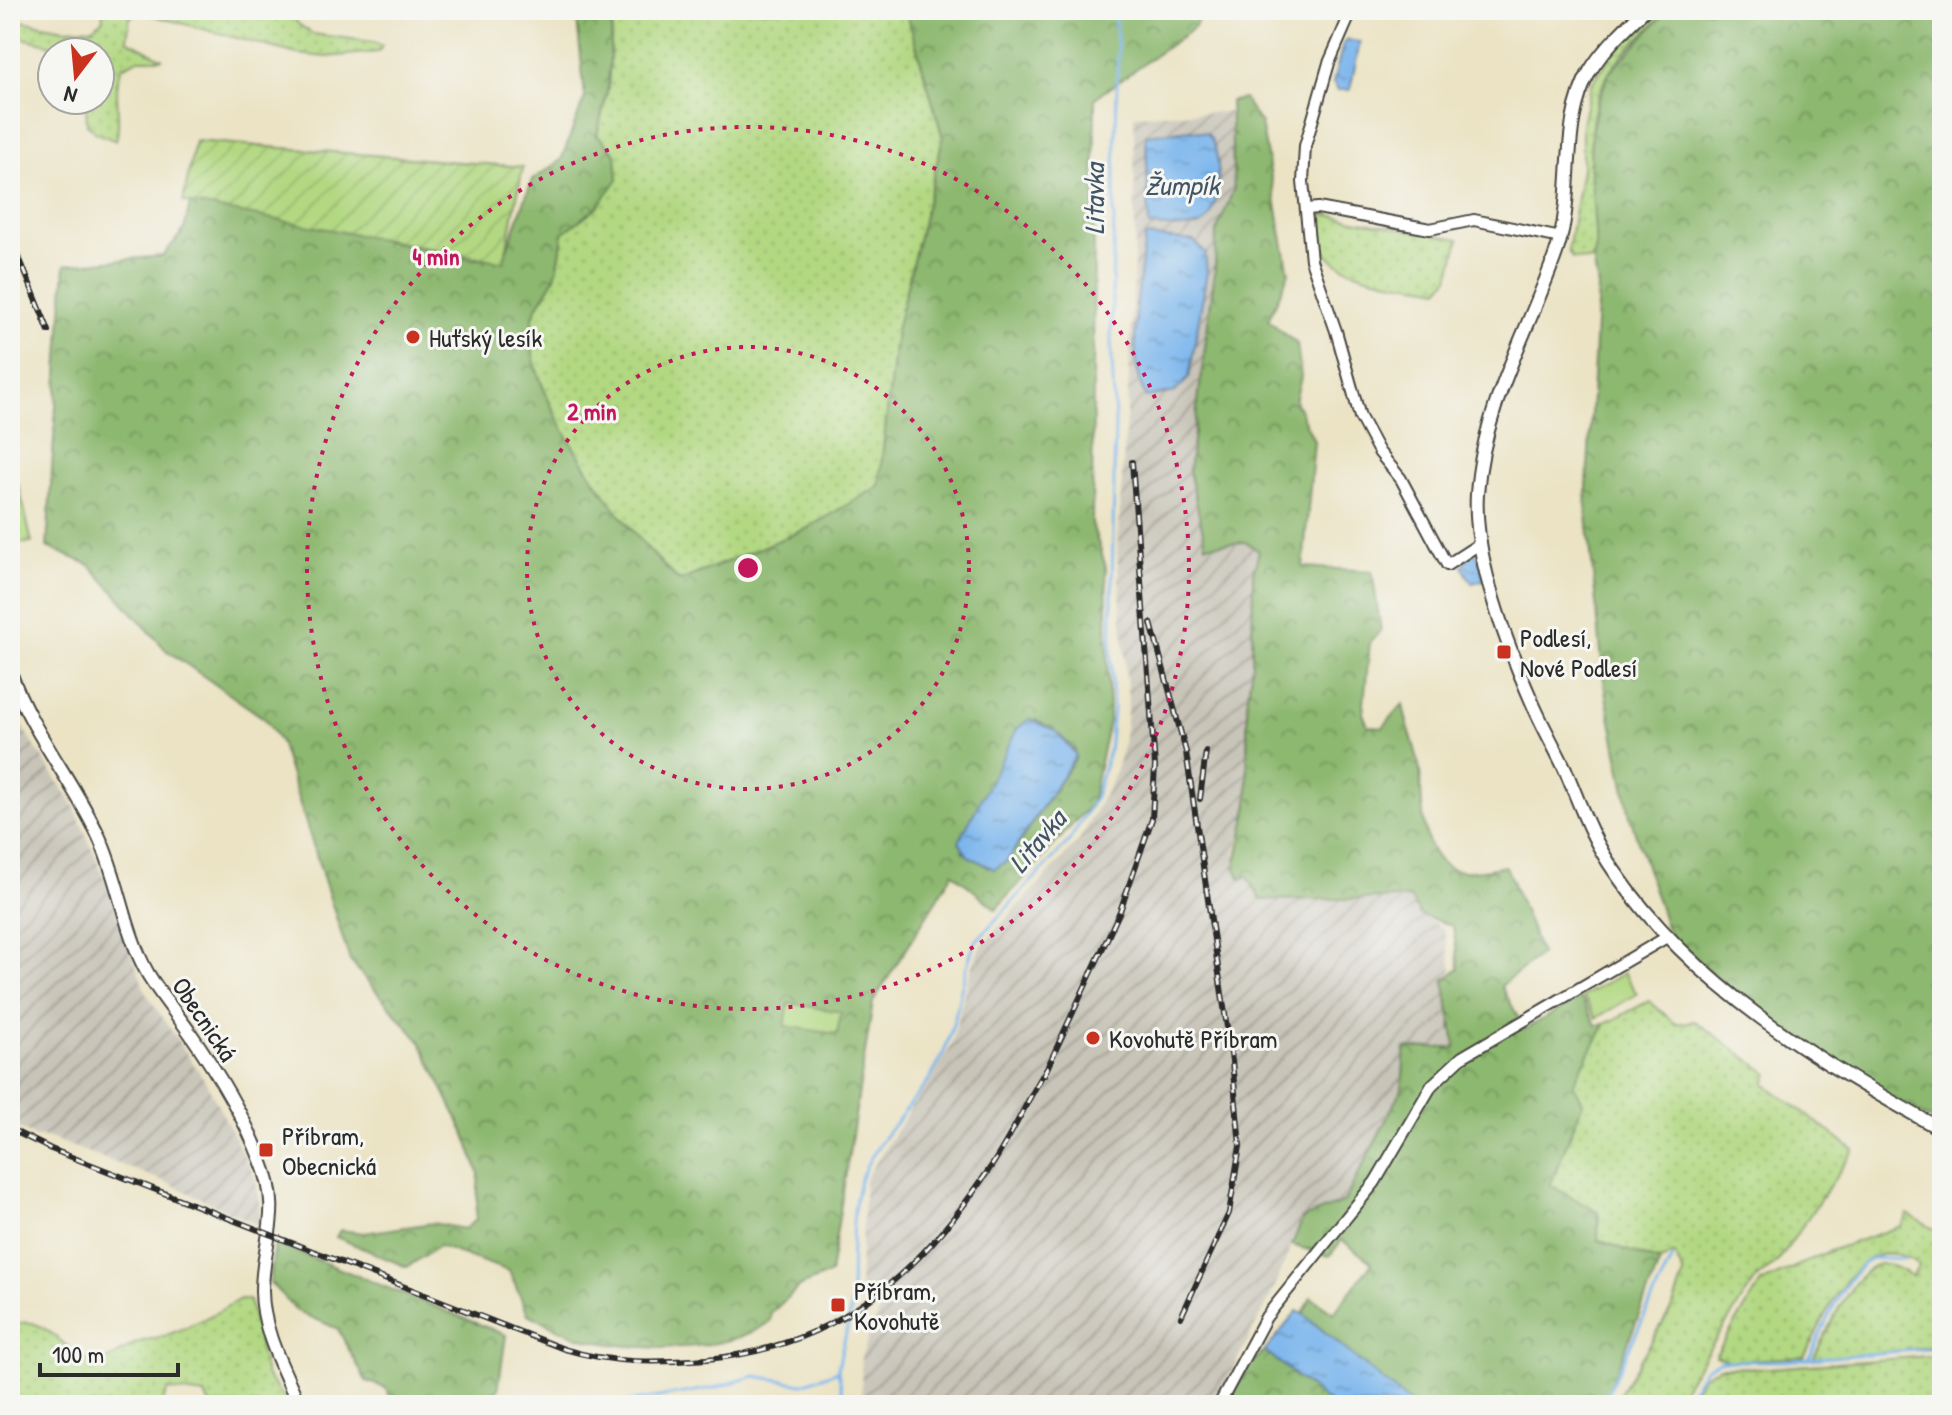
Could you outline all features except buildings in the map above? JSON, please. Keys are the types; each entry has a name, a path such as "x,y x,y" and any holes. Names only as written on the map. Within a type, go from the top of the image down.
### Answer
{"street":[{"path":"1352,10 1329,63 1305,146 1303,182 1313,269 1336,331 1360,417 1379,452 1401,479 1447,565 1481,543"},
{"path":"1644,10 1610,45 1583,87 1572,136 1561,238 1486,435 1477,497 1481,543 1515,662 1590,832 1623,883 1667,937 1790,1040 1942,1130"},
{"path":"1308,209 1318,208 1430,229 1474,220 1561,238"},
{"name":"Obecnická","path":"10,672 37,732 89,815 144,967 206,1058 259,1155 271,1187 273,1205 264,1271 264,1311 299,1405"},
{"path":"1219,1405 1266,1317 1375,1182 1441,1074 1462,1057 1667,937"}],"shaded area":[{"path":"1229,112 1234,188 1216,233 1215,270 1245,542 1259,551 1253,573 1252,664 1247,703 1248,807 1235,854 1262,900 1410,898 1420,915 1444,929 1452,969 1444,980 1456,1048 1405,1048 1402,1089 1344,1202 1303,1218 1270,1298 1214,1405 862,1405 861,1357 888,1290 859,1288 865,1179 951,1047 968,979 980,947 1079,841 1114,777 1123,746 1128,702 1117,552 1135,240 1134,115"},
{"path":"10,694 24,730 74,806 109,889 146,993 206,1082 256,1179 262,1227 164,1181 47,1137 36,1137 10,1123"}],"green space":[{"path":"102,10 294,10 297,23 313,34 374,42 382,46 378,52 327,57 297,54 140,12 130,17 127,40 163,59 138,59 122,67 117,86 116,141 96,133 87,124 87,116 116,116 116,36 36,36 36,41 10,35 10,19 65,29 93,28 103,19"},
{"path":"576,10 613,10 608,88 597,135 616,154 618,179 598,206 563,233 555,276 533,317 531,337 536,365 548,398 587,468 635,534 680,581 806,529 879,486 896,331 943,138 906,10 1201,10 1195,27 1095,98 1092,524 1106,567 1109,721 1091,804 996,909 953,873 873,1002 830,1274 800,1286 771,1313 770,1321 752,1332 704,1345 624,1346 578,1337 528,1314 509,1271 439,1246 407,1267 336,1237 340,1230 364,1233 433,1223 464,1229 476,1220 479,1173 464,1132 420,1041 350,961 280,742 265,719 166,650 90,565 47,547 65,265 163,256 184,230 191,199 473,259 504,258 532,180 561,160 585,97","holes":["1035,720 1056,731 1075,751 1075,759 1007,861 988,867 962,851"]},
{"path":"613,10 906,10 943,138 896,331 879,486 806,529 680,581 635,534 565,432 536,365 531,337 536,309 557,271 563,233 598,206 616,154 597,135 608,88"},
{"path":"1654,10 1668,10 1622,56 1599,94 1591,140 1595,255 1590,261 1572,258 1568,251 1582,169 1582,124 1591,85 1613,53"},
{"path":"1668,10 1942,10 1942,1126 1786,1037 1669,936 1630,817 1605,691 1586,505 1598,287 1593,259 1596,247 1590,165 1591,133 1609,73"},
{"path":"1244,99 1261,124 1289,273 1268,320 1297,344 1301,377 1295,401 1314,441 1303,567 1372,571 1381,631 1370,642 1363,713 1368,726 1383,727 1403,704 1419,762 1425,831 1437,858 1448,867 1463,871 1506,866 1541,954 1501,986 1525,1029 1581,998 1596,1025 1605,1024 1573,1084 1583,1102 1550,1185 1598,1212 1598,1240 1660,1262 1603,1405 1412,1405 1303,1314 1311,1297 1334,1313 1372,1263 1342,1240 1329,1256 1292,1245 1303,1218 1344,1202 1402,1089 1405,1048 1456,1048 1444,980 1459,968 1453,926 1420,915 1410,898 1261,900 1247,876 1241,879 1235,867 1248,807 1247,703 1252,664 1253,573 1259,551 1245,542 1206,545 1189,471 1215,270 1216,233 1234,188 1230,101"},
{"path":"195,141 523,167 504,262 183,202"},
{"path":"1323,214 1459,239 1449,278 1439,289 1382,280 1345,267 1330,257 1319,243 1314,224"},
{"path":"10,481 19,486 32,543 10,543"},
{"path":"1624,973 1637,994 1596,1018 1583,996"},
{"path":"1649,1001 1676,1024 1695,1021 1769,1074 1765,1084 1854,1150 1779,1260 1756,1279 1672,1405 1613,1405 1673,1306 1684,1274 1674,1254 1660,1262 1598,1240 1599,1215 1550,1186 1583,1102 1573,1084 1605,1024"},
{"path":"789,1003 841,1012 837,1034 785,1026"},
{"path":"1908,1214 1935,1230 1942,1219 1942,1346 1813,1359 1833,1318 1863,1274 1874,1266 1885,1264 1913,1276 1919,1265 1898,1255 1879,1255 1862,1264 1847,1280 1804,1357 1729,1361 1715,1356 1761,1283 1827,1252 1901,1226"},
{"path":"275,1243 506,1335 498,1390 459,1405 394,1405 386,1388 366,1381 338,1329 297,1311 270,1283"},
{"path":"240,1299 249,1300 266,1375 289,1405 210,1405 205,1395 168,1390 161,1405 14,1405 10,1384 12,1327 24,1323 35,1324 86,1359 98,1361 114,1357 137,1343 186,1328"},
{"path":"1265,1351 1332,1405 1227,1405 1249,1365"},
{"path":"1942,1355 1942,1405 1685,1405 1702,1377 1720,1367 1770,1368"}],"water":[{"path":"1347,40 1360,42 1350,90 1338,90 1333,83 1343,44"},
{"name":"Žumpík","path":"1191,130 1206,133 1215,149 1218,176 1211,215 1205,222 1193,227 1149,226 1146,135"},
{"path":"1145,236 1194,241 1205,253 1207,272 1189,378 1175,392 1146,397 1136,361 1135,340"},
{"path":"1472,553 1478,555 1484,580 1472,583 1462,566"},
{"path":"1029,719 1056,731 1076,755 1007,861 994,869 968,856 959,842 1017,729"},
{"path":"1297,1311 1412,1405 1332,1405 1265,1351"}],"waterway":[{"name":"Litavka","path":"561,1405 616,1404 714,1388 755,1376 803,1384 838,1371 850,1313 853,1219 863,1173 881,1141 926,1084 944,1052 976,941 1069,841 1094,800 1109,751 1113,709 1111,648 1115,420 1111,341 1118,49 1114,10"},
{"path":"1602,1405 1672,1258"},
{"path":"1809,1359 1844,1287 1863,1264 1873,1259 1904,1259"},
{"path":"1680,1405 1706,1368 1720,1361 1785,1361 1942,1348"},
{"path":"838,1371 845,1405"}],"railway":[{"path":"10,235 49,331"},
{"path":"1044,1075 1120,911 1152,819 1155,766 1132,462"},
{"path":"1151,623 1186,752 1232,1061 1240,1146 1229,1213 1181,1317"},
{"path":"1200,799 1206,751"},
{"path":"10,1129 51,1149 564,1349 618,1360 707,1359 753,1352 834,1322 870,1300 902,1273 933,1243 988,1171 1048,1066"}],"place":[{"name":"Huťský lesík","path":"413,337"},
{"name":"Podlesí, Nové Podlesí","path":"1504,652"},
{"name":"Kovohutě Příbram","path":"1093,1038"},
{"name":"Příbram, Obecnická","path":"266,1150"},
{"name":"Příbram, Kovohutě","path":"838,1305"}]}
